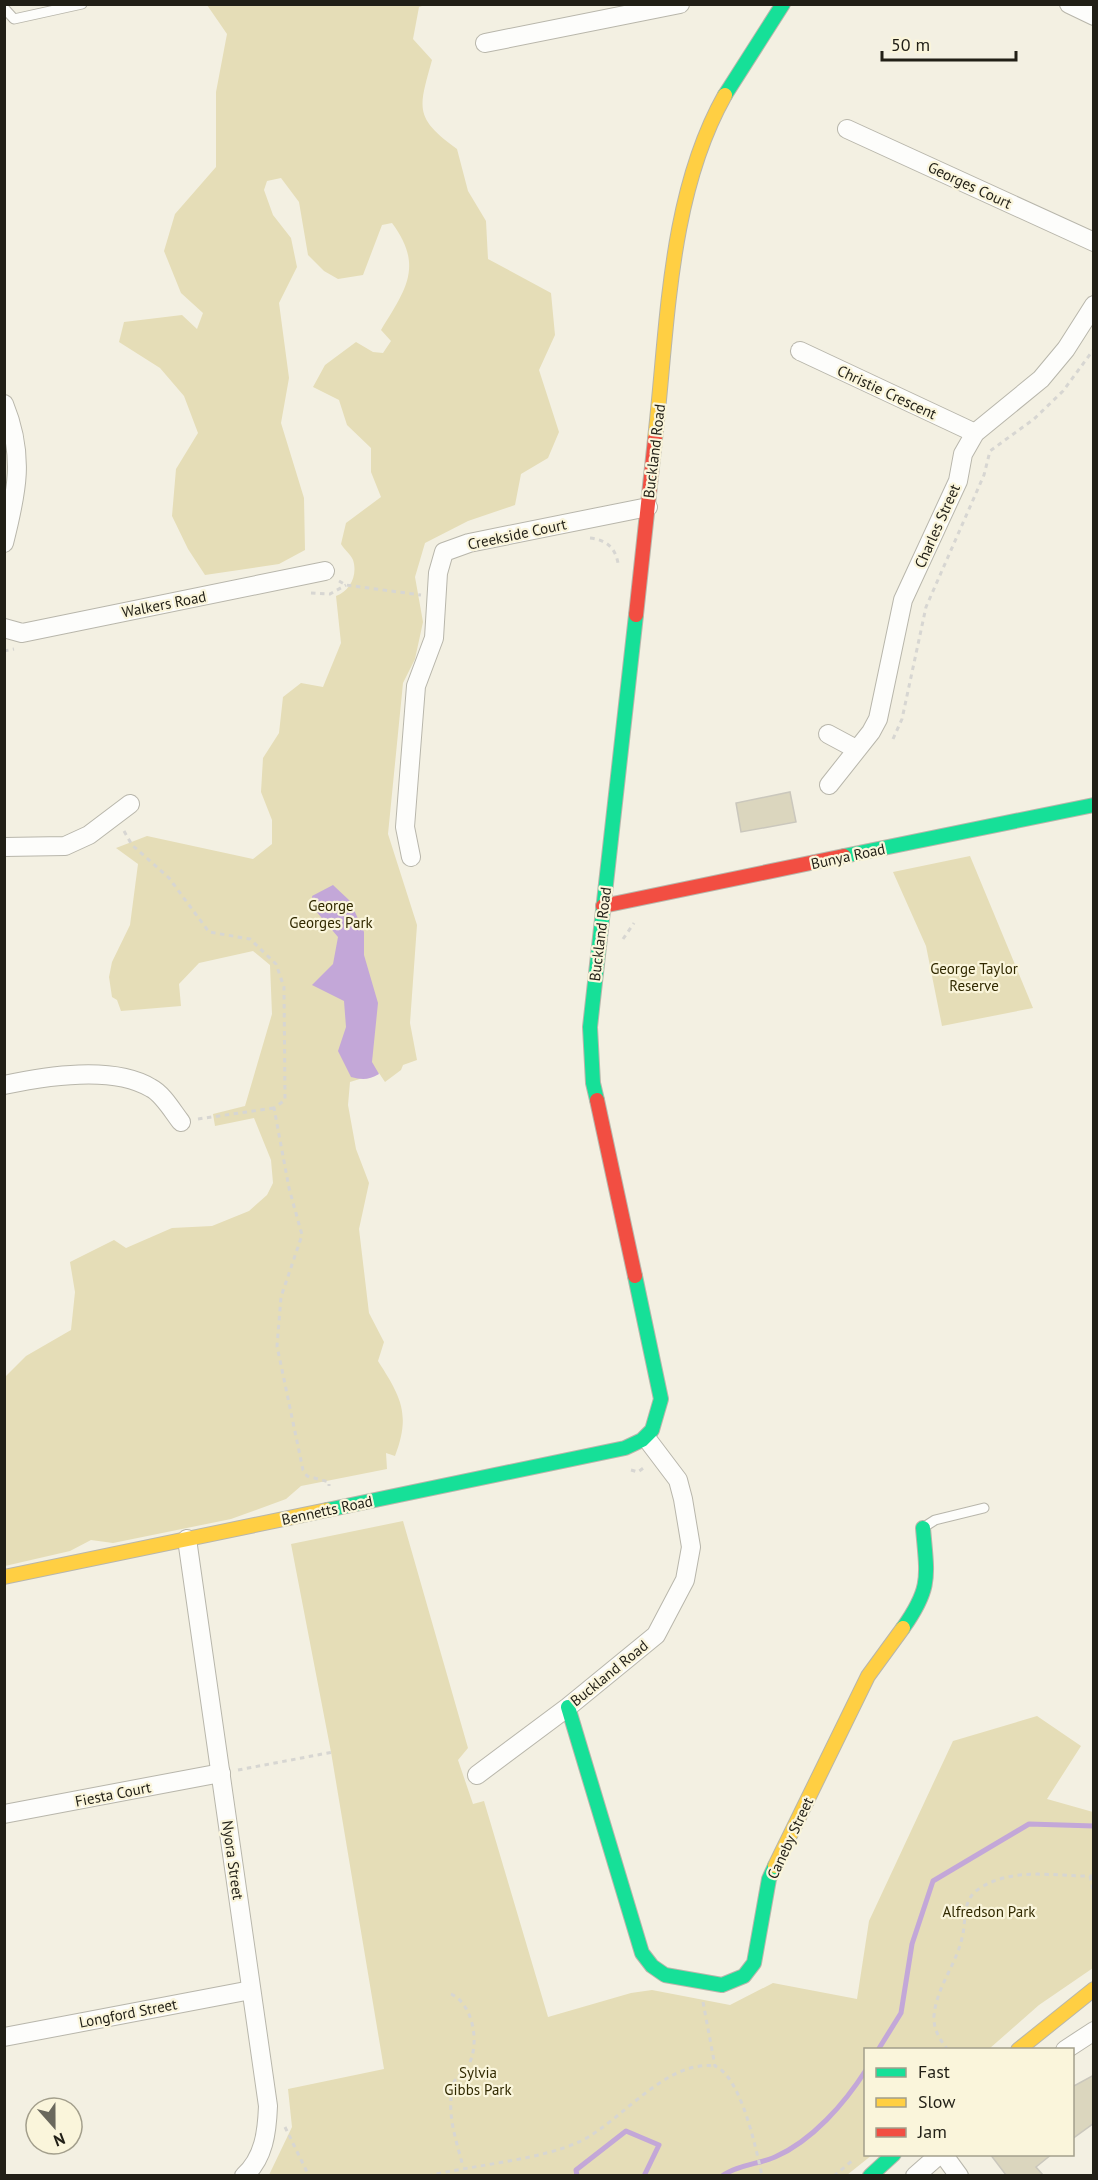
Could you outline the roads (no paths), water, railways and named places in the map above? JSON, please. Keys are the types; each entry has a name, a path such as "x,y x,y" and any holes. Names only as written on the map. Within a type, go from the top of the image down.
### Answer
{"street":[{"path":"485,43 680,4"},
{"path":"1069,4 1094,16"},
{"name":"Buckland Road","path":"477,1775 568,1707 656,1635 685,1580 691,1547 678,1480 647,1439 658,1422 660,1399 593,1083 590,1027 677,243 684,200 697,156 727,93 780,6"},
{"name":"Georges Court","path":"847,129 1094,242"},
{"name":"Charles Street","path":"830,785 871,732 878,719 903,600 958,481 963,454 975,433 1041,379 1066,350 1094,305"},
{"name":"Christie Crescent","path":"800,351 975,433"},
{"path":"4,404 16,441 18,461 14,502 4,543"},
{"name":"Creekside Court","path":"411,857 405,827 416,686 434,638 438,573 444,552 469,543 648,507"},
{"name":"Walkers Road","path":"4,628 22,633 324,571"},
{"path":"828,734 856,749"},
{"path":"4,847 65,846 89,835 130,804"},
{"name":"Bunya Road","path":"603,906 1094,805"},
{"path":"4,1085 67,1074 131,1079 153,1088 182,1122"},
{"name":"Bennetts Road","path":"4,1577 625,1448 647,1439"},
{"name":"Caneby Street","path":"568,1707 642,1953 652,1966 665,1975 722,1985 733,1982 744,1976 754,1963 769,1879 868,1676 921,1603 927,1576 923,1528"},
{"name":"Nyora Street","path":"187,1539 268,2106 267,2133 261,2151 244,2175"},
{"name":"Fiesta Court","path":"4,1814 221,1773"},
{"path":"1019,2048 1094,1989"},
{"name":"Longford Street","path":"4,2037 251,1990"},
{"path":"1067,2048 1094,2031"},
{"path":"870,2175 892,2156"},
{"path":"915,2175 939,2156"},
{"path":"943,2156 959,2175"}],"lane":[{"path":"4,8 14,19 82,4"},
{"name":"Caneby Street","path":"923,1528 934,1520 984,1508"}],"waterway":[{"path":"879,2048 901,2013 912,1944 933,1881 1029,1824 1094,1826"},
{"path":"722,2176 734,2169 775,2157 802,2141 838,2108 864,2073"},
{"path":"577,2176 576,2170 626,2131 659,2145 644,2176"}],"park label":[{"name":"George Georges Park","path":"331,914"},
{"name":"George Taylor Reserve","path":"974,976"},
{"name":"Alfredson Park","path":"989,1911"},
{"name":"Sylvia Gibbs Park","path":"478,2080"}]}
